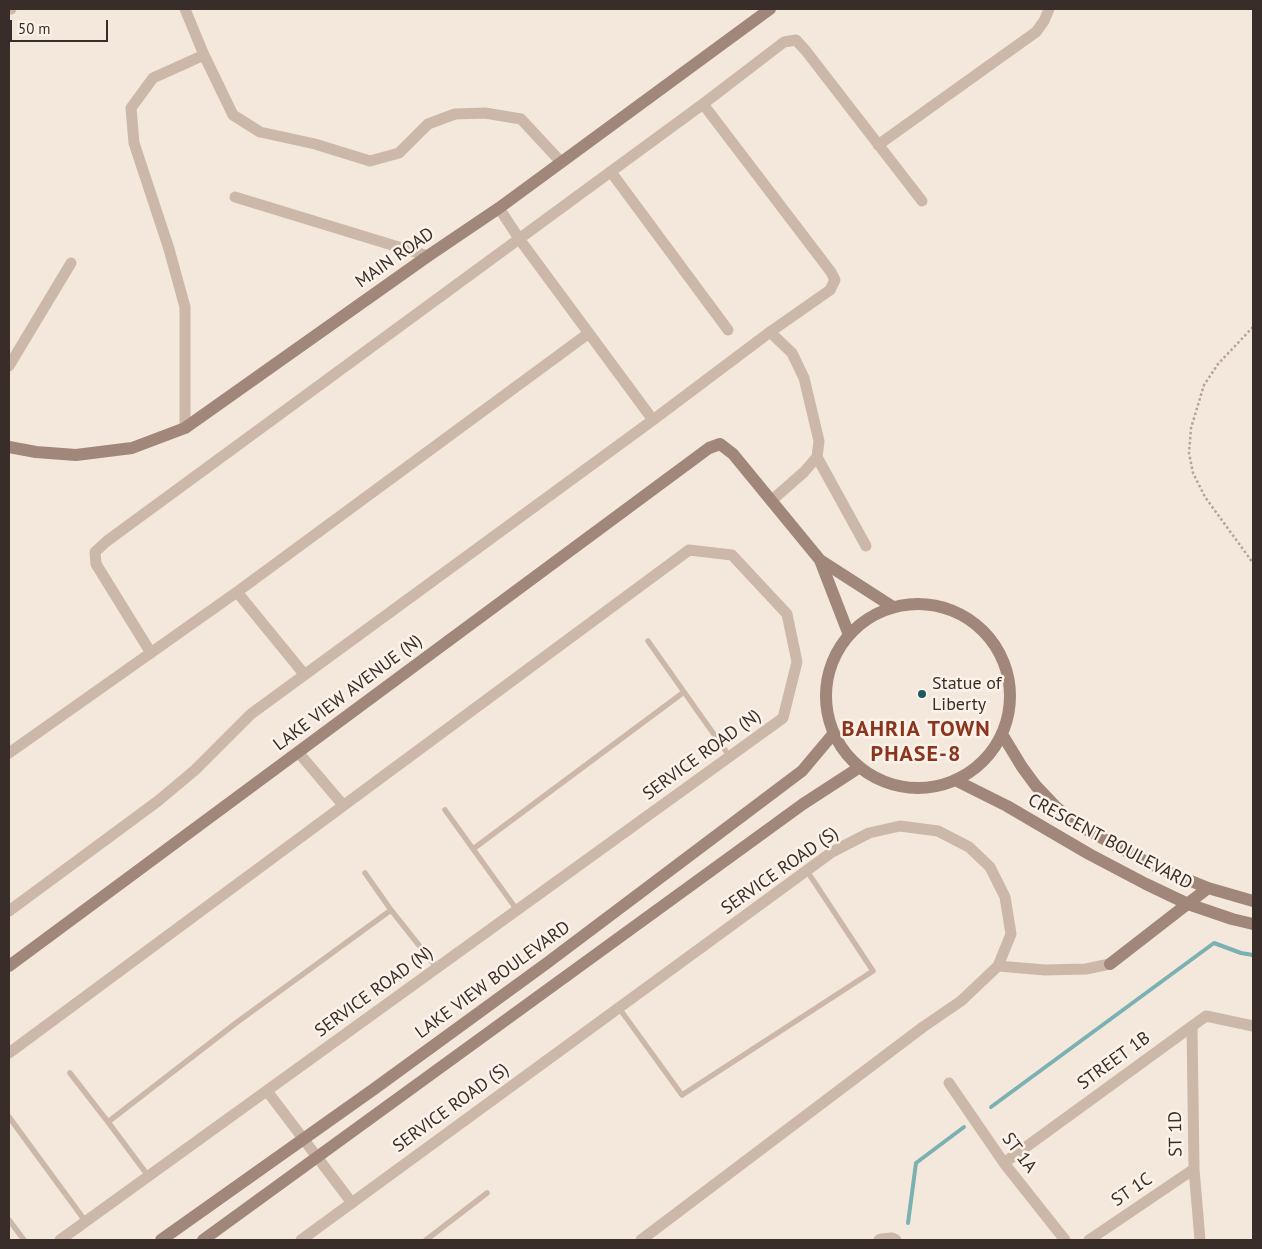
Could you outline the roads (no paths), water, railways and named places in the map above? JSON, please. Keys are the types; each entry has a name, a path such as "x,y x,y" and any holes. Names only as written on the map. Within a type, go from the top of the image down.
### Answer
{"main road":[{"name":"MAIN ROAD","path":"9,447 36,452 76,455 132,448 185,428 499,208 770,9"},
{"name":"LAKE VIEW AVENUE (N)","path":"9,966 709,448 720,444 732,454 771,501"},
{"path":"771,501 820,560 893,607"},
{"path":"820,560 849,636"},
{"path":"914,604 942,607 973,622 988,636 1000,654 1007,673 1010,694 1008,714 1002,734 983,761 970,772 956,780 940,785 906,787 889,783 874,776 849,757 840,746 834,733 828,716 826,699 831,665 838,650 849,636 862,623 877,614 893,607 914,604"},
{"name":"LAKE VIEW BOULEVARD","path":"161,1240 547,963 802,771 834,733"},
{"name":"CRESCENT BOULEVARD","path":"1002,734 1022,768 1036,786 1074,823 1152,865 1208,888 1253,901"},
{"path":"202,1240 802,804 860,767"},
{"name":"CRESCENT BOULEVARD","path":"956,780 1007,806 1089,854 1146,884 1188,904 1253,924"},
{"path":"1110,964 1208,888"}],"street":[{"path":"185,9 204,55 233,115 260,132 315,144 370,161 399,153 428,124 455,114 486,113 521,118 561,162"},
{"path":"878,145 1036,32 1044,21 1049,9"},
{"path":"151,653 96,564 95,552 115,535 520,240 784,42 796,40 806,51 922,201"},
{"path":"185,428 185,307 169,249 134,143 131,108 153,78 204,55"},
{"path":"9,911 158,801 195,770 251,714 653,420 770,332 830,290 835,280 831,272 703,104"},
{"path":"611,172 728,330"},
{"path":"234,197 428,256"},
{"path":"499,208 520,240 653,420"},
{"path":"9,366 71,263"},
{"path":"770,332 792,353 804,378 819,441 817,457 804,472 771,501"},
{"path":"9,753 237,592 589,333"},
{"path":"817,457 866,546"},
{"name":"SERVICE ROAD (N)","path":"9,1053 689,550 732,555 787,614 797,662 783,718 60,1240"},
{"path":"237,592 304,674"},
{"path":"298,752 343,805"},
{"name":"SERVICE ROAD (S)","path":"301,1240 832,852 870,833 900,826 938,831 969,847 990,867 1005,897 1010,934 998,966 961,1001 923,1027 641,1240"},
{"path":"998,966 1045,970 1086,968 1110,964"},
{"name":"STREET 1B","path":"1004,1163 1206,1016 1253,1026"},
{"name":"ST 1D","path":"1192,1026 1194,1169 1200,1240"},
{"name":"ST 1A","path":"949,1083 1004,1163 1065,1240"},
{"path":"267,1091 352,1202"},
{"name":"ST 1C","path":"1090,1240 1194,1169"},
{"path":"879,1240 892,1238 896,1240"}],"lane":[{"path":"648,640 730,757"},
{"path":"473,849 684,692"},
{"path":"445,810 517,910"},
{"path":"619,1008 682,1095 873,971 807,871"},
{"path":"365,873 391,910 437,968"},
{"path":"108,1122 236,1023 391,910"},
{"path":"70,1073 148,1177"},
{"path":"9,1117 86,1222"},
{"path":"426,1240 487,1193"},
{"path":"9,1220 24,1240"}],"waterway":[{"path":"991,1107 1214,943 1241,953 1253,955"},
{"path":"908,1223 916,1163 964,1127"}],"place":[{"name":"Statue of Liberty","path":"922,694"}],"district":[{"name":"BAHRIA TOWN PHASE-8","path":"916,742"}]}
